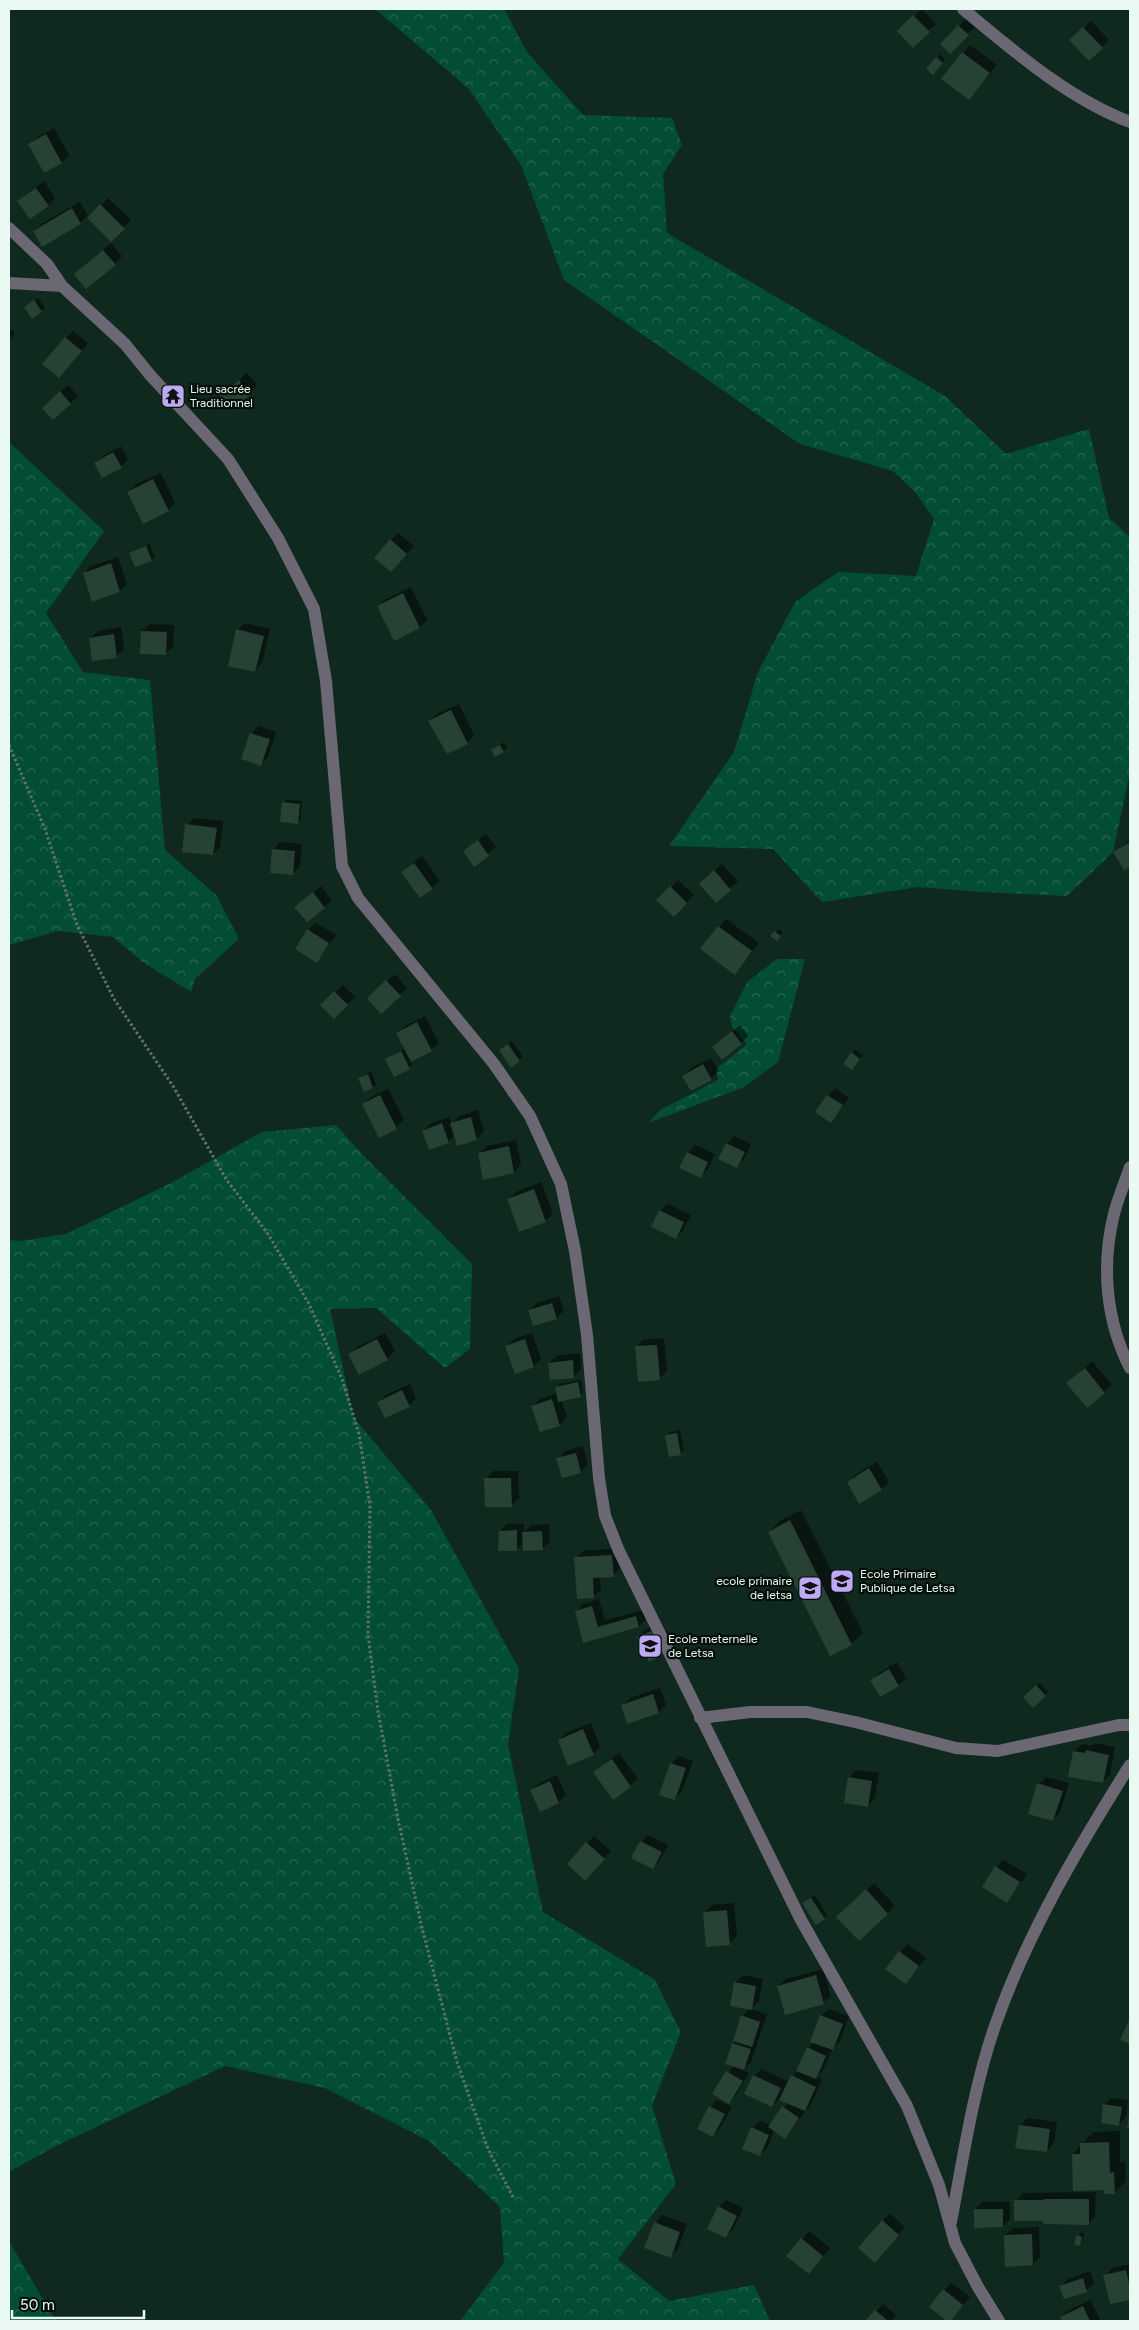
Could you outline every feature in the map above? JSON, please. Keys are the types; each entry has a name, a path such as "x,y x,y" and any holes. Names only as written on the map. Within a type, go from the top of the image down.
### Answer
{"street":[{"path":"963,9 1038,68 1078,96 1113,116 1130,122"},
{"path":"9,228 47,264 62,286 125,344 150,375 228,459 278,538 314,609 326,681 342,866 358,898 494,1064 530,1116 561,1184 575,1251 587,1335 599,1478 605,1516 619,1551 700,1718 801,1920 907,2106 939,2184 955,2243 978,2287 1000,2321"},
{"path":"9,283 62,286"},
{"path":"1130,1167 1114,1213 1107,1252 1109,1305 1120,1348 1130,1368"},
{"path":"700,1718 750,1712 807,1712 855,1722 956,1748 998,1751 1119,1725 1130,1725"},
{"path":"950,2225 975,2102 996,2024 1025,1951 1106,1803 1130,1765"}],"path":[{"path":"9,745 45,829 77,924 114,1000 173,1086 226,1179 268,1234 309,1304 342,1379 359,1434 370,1506 368,1635 378,1711 398,1819 424,1936 458,2062 488,2149 514,2199"}],"green space":[{"path":"375,9 504,9 527,52 583,115 672,118 682,145 663,174 667,233 945,396 1006,454 1089,429 1109,518 1130,537 1130,773 1113,852 1067,896 918,887 822,902 773,849 669,846 734,752 758,672 795,602 838,572 916,576 934,519 916,493 893,471 800,444 564,280 521,165 468,88"},
{"path":"9,442 104,531 46,613 83,672 150,680 165,850 217,896 239,939 195,979 191,992 144,963 113,937 58,931 9,945"},
{"path":"777,959 805,959 778,1062 744,1087 648,1123 660,1110 718,1080 716,1069 747,1044 732,1027 730,1016 747,982"},
{"path":"336,1125 363,1155 472,1264 470,1349 445,1368 376,1308 330,1309 354,1418 431,1510 519,1669 508,1744 543,1912 655,1980 681,2032 652,2106 676,2184 618,2259 669,2301 754,2285 770,2321 460,2321 504,2263 500,2207 429,2141 325,2088 225,2066 54,2147 9,2172 9,1240 20,1241 66,1234 171,1183 262,1132"},
{"path":"9,2241 54,2318 59,2321 9,2321"}],"building":[{"path":"913,15 930,32 913,48 897,31"},
{"path":"958,25 969,35 950,54 940,44"},
{"path":"1083,27 1103,48 1089,61 1069,40"},
{"path":"962,52 990,73 969,100 941,79"},
{"path":"936,57 943,63 933,75 926,69"},
{"path":"46,134 62,163 44,173 28,144"},
{"path":"36,188 49,206 30,219 17,201"},
{"path":"100,204 125,229 111,242 87,218"},
{"path":"72,208 81,224 42,247 33,231"},
{"path":"103,250 116,265 86,289 74,274"},
{"path":"34,300 42,312 32,319 24,307"},
{"path":"65,337 82,351 59,378 42,364"},
{"path":"239,380 251,394 233,410 220,396"},
{"path":"60,391 71,404 53,420 42,408"},
{"path":"113,452 122,468 102,478 94,463"},
{"path":"153,479 169,511 143,524 127,492"},
{"path":"390,539 407,554 391,572 374,558"},
{"path":"146,546 152,561 135,567 129,553"},
{"path":"111,563 120,592 92,602 83,573"},
{"path":"403,593 420,628 394,641 377,606"},
{"path":"236,629 264,636 255,672 228,666"},
{"path":"141,631 167,632 166,655 140,654"},
{"path":"114,634 117,658 92,661 89,638"},
{"path":"451,710 468,744 447,754 428,721"},
{"path":"250,733 270,739 261,766 241,759"},
{"path":"500,745 504,752 495,757 491,749"},
{"path":"282,802 300,804 298,824 280,822"},
{"path":"185,824 217,828 213,855 182,852"},
{"path":"478,840 489,856 474,867 463,851"},
{"path":"1130,842 1130,867 1124,870 1113,852"},
{"path":"272,849 295,851 293,875 270,873"},
{"path":"414,863 433,889 420,898 401,872"},
{"path":"714,870 731,890 716,903 699,884"},
{"path":"670,886 687,903 674,917 656,900"},
{"path":"313,892 325,908 307,922 294,907"},
{"path":"718,926 752,951 735,975 700,949"},
{"path":"307,929 329,943 317,963 295,949"},
{"path":"774,931 781,936 777,941 770,936"},
{"path":"386,980 401,996 381,1014 367,998"},
{"path":"334,991 348,1005 334,1019 320,1005"},
{"path":"417,1022 432,1051 411,1062 396,1033"},
{"path":"732,1031 742,1044 722,1060 712,1047"},
{"path":"508,1044 520,1061 511,1068 499,1050"},
{"path":"401,1051 410,1069 394,1077 385,1059"},
{"path":"851,1052 860,1059 852,1070 843,1064"},
{"path":"703,1064 712,1080 691,1091 682,1076"},
{"path":"368,1074 373,1088 364,1092 358,1078"},
{"path":"380,1095 397,1129 379,1138 362,1104"},
{"path":"827,1095 843,1105 831,1123 815,1112"},
{"path":"471,1117 477,1140 457,1146 450,1123"},
{"path":"442,1123 449,1143 429,1150 422,1131"},
{"path":"726,1143 745,1152 737,1168 718,1159"},
{"path":"509,1146 514,1173 483,1180 478,1153"},
{"path":"687,1152 708,1162 701,1178 679,1168"},
{"path":"534,1189 546,1222 519,1232 507,1199"},
{"path":"659,1210 684,1222 676,1239 651,1227"},
{"path":"552,1303 557,1319 533,1326 528,1310"},
{"path":"377,1339 388,1360 359,1375 348,1354"},
{"path":"525,1339 534,1367 515,1374 505,1346"},
{"path":"657,1345 660,1380 638,1382 635,1346"},
{"path":"573,1360 574,1378 550,1380 548,1363"},
{"path":"1085,1368 1105,1393 1087,1408 1066,1383"},
{"path":"578,1382 581,1397 558,1402 555,1387"},
{"path":"402,1390 410,1407 385,1418 377,1402"},
{"path":"552,1399 560,1426 540,1432 531,1406"},
{"path":"677,1433 681,1455 669,1457 665,1435"},
{"path":"576,1453 581,1473 562,1478 556,1458"},
{"path":"869,1468 882,1490 859,1504 847,1482"},
{"path":"484,1478 511,1478 512,1507 485,1507"},
{"name":"ecole primaire de letsa","path":"790,1520 852,1645 830,1656 768,1532"},
{"path":"517,1530 517,1551 498,1551 499,1531"},
{"path":"542,1531 543,1550 523,1551 522,1532"},
{"path":"612,1555 614,1577 593,1578 594,1598 577,1599 574,1557"},
{"path":"592,1606 598,1627 636,1616 639,1627 583,1643 575,1611"},
{"name":"Ecole meternelle de Letsa","path":"651,1631 662,1655 649,1662 637,1637"},
{"path":"889,1669 899,1686 880,1697 870,1680"},
{"path":"1036,1685 1046,1696 1033,1708 1023,1697"},
{"path":"653,1694 659,1713 627,1724 621,1705"},
{"path":"583,1729 594,1755 568,1766 558,1740"},
{"path":"1086,1750 1109,1755 1103,1783 1068,1777 1073,1751 1085,1753"},
{"path":"612,1759 631,1787 613,1800 593,1772"},
{"path":"670,1763 686,1768 675,1800 659,1795"},
{"path":"848,1777 872,1781 868,1807 844,1803"},
{"path":"550,1781 559,1803 540,1812 530,1790"},
{"path":"1037,1783 1063,1791 1053,1821 1028,1814"},
{"path":"640,1841 662,1852 653,1869 631,1858"},
{"path":"586,1842 605,1859 585,1881 567,1864"},
{"path":"995,1866 1020,1882 1007,1903 982,1887"},
{"path":"866,1889 888,1914 859,1941 836,1917"},
{"path":"811,1898 825,1919 816,1925 802,1903"},
{"path":"727,1910 730,1945 706,1947 703,1912"},
{"path":"899,1951 919,1966 906,1984 885,1969"},
{"path":"816,1975 824,2004 785,2015 777,1986"},
{"path":"734,1982 756,1986 752,2010 730,2006"},
{"path":"741,2015 760,2022 752,2047 733,2041"},
{"path":"820,2015 843,2024 833,2050 810,2042"},
{"path":"1130,2021 1130,2044 1120,2040"},
{"path":"732,2043 751,2049 744,2070 725,2064"},
{"path":"807,2047 826,2056 816,2079 796,2071"},
{"path":"726,2071 743,2081 729,2104 712,2094"},
{"path":"753,2075 781,2088 772,2107 744,2094"},
{"path":"791,2075 816,2087 805,2111 779,2100"},
{"path":"1103,2104 1122,2107 1119,2126 1101,2123"},
{"path":"709,2106 725,2114 713,2137 697,2129"},
{"path":"782,2106 799,2118 785,2139 768,2127"},
{"path":"1129,2115 1130,2128 1127,2128"},
{"path":"1019,2125 1050,2129 1047,2152 1015,2148"},
{"path":"751,2127 769,2135 760,2156 742,2149"},
{"path":"1109,2142 1110,2173 1114,2172 1115,2194 1104,2194 1104,2190 1073,2191 1072,2154 1080,2154 1080,2143"},
{"path":"1089,2199 1089,2225 1043,2224 1043,2221 1014,2221 1014,2200"},
{"path":"718,2206 737,2216 726,2238 707,2229"},
{"path":"974,2209 1003,2209 1003,2227 974,2228"},
{"path":"882,2220 899,2235 875,2263 858,2248"},
{"path":"654,2222 680,2232 671,2258 644,2248"},
{"path":"1032,2234 1033,2265 1005,2267 1004,2235"},
{"path":"1077,2235 1082,2237 1080,2246 1074,2244"},
{"path":"801,2238 823,2256 809,2274 786,2256"},
{"path":"1126,2270 1130,2288 1130,2300 1110,2304 1103,2275"},
{"path":"1083,2278 1087,2292 1064,2299 1059,2286"},
{"path":"943,2289 963,2305 951,2321 947,2321 929,2307"},
{"path":"1083,2306 1090,2321 1062,2321 1060,2317"},
{"path":"875,2310 888,2321 865,2321"}],"place":[{"name":"Lieu sacrée Traditionnel","path":"173,396"},
{"name":"Ecole Primaire Publique de Letsa","path":"842,1581"},
{"name":"ecole primaire de letsa","path":"810,1588"},
{"name":"Ecole meternelle de Letsa","path":"650,1646"}]}
